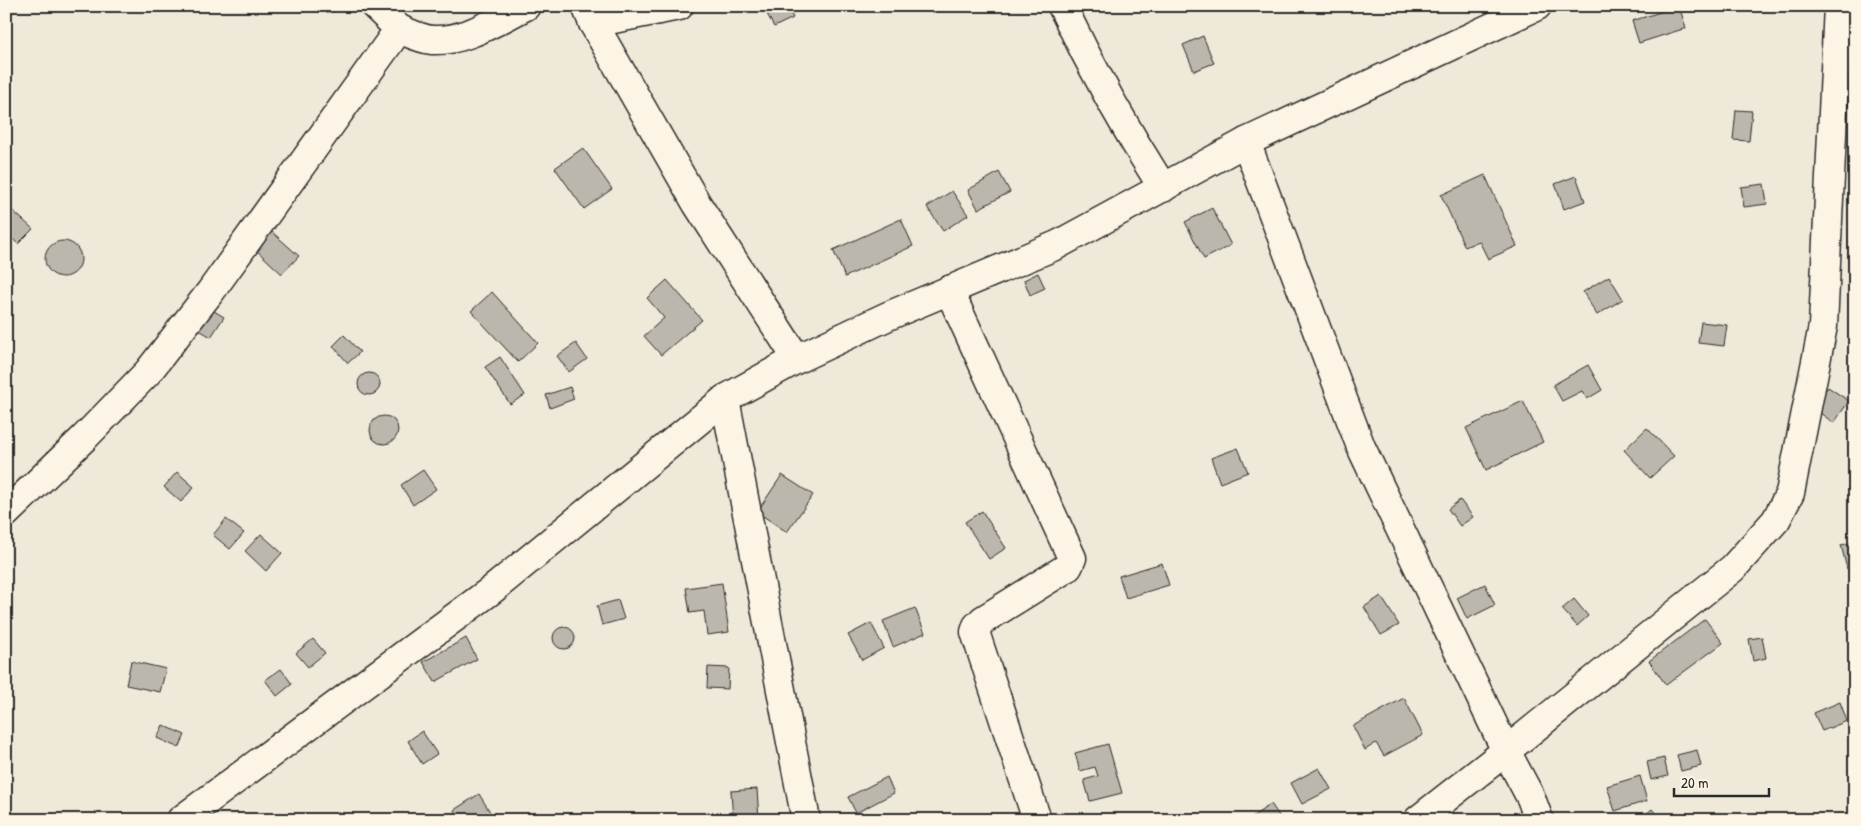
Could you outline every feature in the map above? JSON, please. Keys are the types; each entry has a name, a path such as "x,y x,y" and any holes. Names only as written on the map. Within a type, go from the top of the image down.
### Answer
{"street":[{"path":"375,6 399,29 431,40 452,39 471,33 526,6"},
{"path":"679,6 589,15 697,204 797,359"},
{"path":"1062,6 1081,46 1136,146 1163,188"},
{"path":"181,820 493,589 725,398 797,359 888,316 1057,245 1246,142 1537,6"},
{"path":"1418,820 1733,568 1776,520 1790,493 1824,326 1838,6"},
{"path":"6,513 84,438 148,372 211,291 399,29"},
{"path":"1246,142 1361,447 1506,751 1531,798 1539,820"},
{"path":"949,290 1072,558 1068,567 983,620 977,626 975,632 1037,820"},
{"path":"725,398 806,820"}],"building":[{"path":"772,6 787,6 793,18 774,27 765,10"},
{"path":"1679,6 1686,28 1639,43 1632,21"},
{"path":"1855,31 1855,69 1844,66"},
{"path":"1203,36 1214,63 1194,71 1183,45"},
{"path":"1736,110 1752,111 1749,141 1733,140"},
{"path":"583,148 612,189 584,209 555,168"},
{"path":"999,172 1010,192 978,209 968,190"},
{"path":"1485,175 1517,246 1488,259 1479,241 1465,247 1441,195"},
{"path":"1576,176 1585,201 1564,209 1555,184"},
{"path":"1764,184 1767,204 1744,207 1741,187"},
{"path":"952,191 968,215 943,231 927,207"},
{"path":"1212,208 1231,245 1204,259 1185,222"},
{"path":"12,210 33,229 18,244 6,233 6,217"},
{"path":"901,219 913,246 845,277 833,250"},
{"path":"271,231 299,256 282,274 254,248"},
{"path":"63,241 75,247 81,259 75,271 63,277 51,271 45,259 51,247"},
{"path":"1038,273 1045,288 1030,295 1024,280"},
{"path":"1609,276 1623,299 1597,315 1583,292"},
{"path":"667,280 702,320 661,355 644,336 664,318 647,298"},
{"path":"492,292 538,343 518,362 471,311"},
{"path":"209,308 224,317 211,337 196,328"},
{"path":"1701,322 1727,325 1724,346 1698,343"},
{"path":"344,335 360,352 348,363 333,346"},
{"path":"576,343 587,359 569,372 557,356"},
{"path":"500,357 525,395 510,404 485,367"},
{"path":"1588,365 1602,390 1587,399 1582,391 1562,401 1553,385"},
{"path":"369,373 377,376 380,384 377,392 369,395 361,392 358,384 361,376"},
{"path":"570,387 574,399 550,408 546,395"},
{"path":"1828,387 1849,401 1834,423 1813,408"},
{"path":"1523,401 1543,442 1486,470 1466,428"},
{"path":"384,416 394,420 398,430 394,440 384,444 374,440 370,430 374,420"},
{"path":"1647,428 1674,456 1650,478 1624,450"},
{"path":"1238,448 1248,472 1220,483 1211,458"},
{"path":"423,470 436,489 413,505 401,485"},
{"path":"177,472 194,487 181,502 164,487"},
{"path":"782,475 813,495 787,532 757,512"},
{"path":"1460,500 1473,517 1460,526 1448,509"},
{"path":"982,511 1006,548 989,559 965,522"},
{"path":"226,519 244,533 230,549 213,535"},
{"path":"261,534 282,553 266,571 245,551"},
{"path":"1855,542 1855,567 1847,569 1841,545"},
{"path":"1162,563 1169,585 1126,598 1119,576"},
{"path":"722,583 729,632 707,635 704,611 690,613 686,588"},
{"path":"1485,584 1495,605 1467,619 1457,598"},
{"path":"1381,596 1399,625 1381,635 1364,607"},
{"path":"1574,599 1588,616 1577,626 1562,609"},
{"path":"618,600 624,619 602,625 597,606"},
{"path":"915,608 925,633 893,647 883,621"},
{"path":"1705,619 1723,643 1666,685 1649,661"},
{"path":"871,623 884,648 862,660 848,635"},
{"path":"564,627 574,634 575,638 568,648 564,649 554,642 553,638 560,628"},
{"path":"1762,637 1766,658 1753,661 1749,639"},
{"path":"466,638 477,659 435,682 423,662"},
{"path":"313,639 325,653 308,667 296,653"},
{"path":"131,661 166,669 160,692 126,685"},
{"path":"708,667 729,668 728,689 707,688"},
{"path":"281,669 292,684 277,696 265,680"},
{"path":"1404,698 1423,735 1384,756 1376,743 1365,750 1353,726"},
{"path":"1840,702 1847,721 1822,731 1814,713"},
{"path":"163,725 185,735 179,748 157,738"},
{"path":"422,731 437,754 422,764 408,741"},
{"path":"1108,744 1122,793 1090,801 1084,780 1098,776 1095,767 1080,771 1075,753"},
{"path":"1697,750 1701,766 1681,771 1677,755"},
{"path":"1664,758 1668,776 1651,780 1647,762"},
{"path":"1319,768 1331,789 1302,804 1291,783"},
{"path":"1640,776 1647,801 1615,811 1607,786"},
{"path":"887,777 894,793 856,813 848,797"},
{"path":"757,789 759,820 733,820 731,791"},
{"path":"479,794 495,820 460,820 454,810"},
{"path":"1271,804 1282,820 1249,820 1249,819"},
{"path":"1652,809 1662,820 1639,820"}]}
